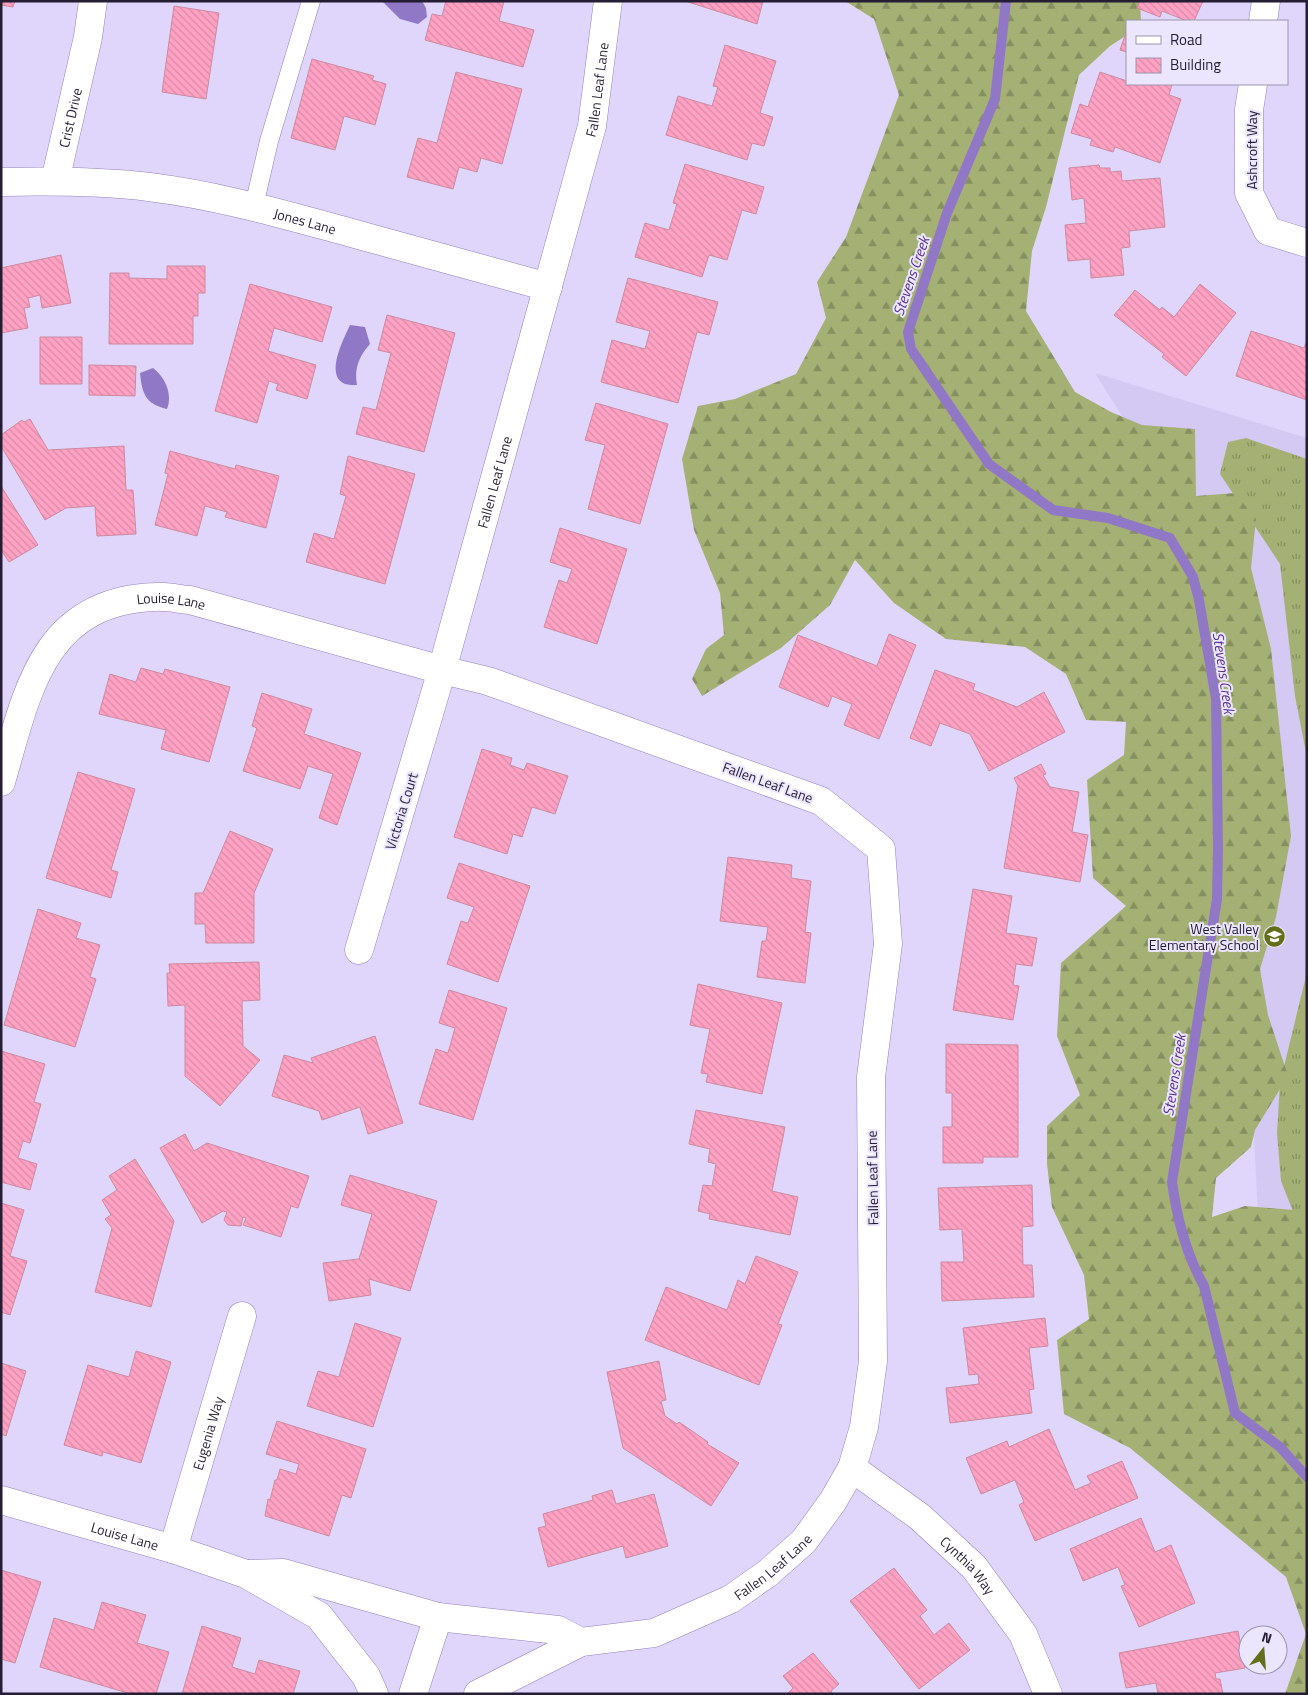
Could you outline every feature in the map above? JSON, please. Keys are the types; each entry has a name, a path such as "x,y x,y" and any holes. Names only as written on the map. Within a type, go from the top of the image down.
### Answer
{"street":[{"name":"Crist Drive","path":"55,181 80,74 93,1"},
{"name":"Fallen Leaf Lane","path":"478,1694 581,1642 654,1633 731,1599 768,1573 804,1541 833,1501 852,1468 864,1427 872,1361 870,1077 888,944 882,849 821,801 488,681 442,670 592,126 608,1"},
{"path":"1263,20 1266,1"},
{"name":"Ashcroft Way","path":"1253,85 1249,110 1250,193 1268,231 1307,243"},
{"path":"1,182 55,181"},
{"name":"Jones Lane","path":"55,181 148,187 254,206 548,288"},
{"name":"Louise Lane","path":"1,782 30,689 46,653 66,630 92,612 122,601 156,596 190,600 442,670"},
{"name":"Victoria Court","path":"359,950 442,670"},
{"name":"Eugenia Way","path":"173,1548 242,1316"},
{"name":"Cynthia Way","path":"852,1468 920,1517 974,1567 1023,1634 1048,1694"},
{"name":"Louise Lane","path":"1,1500 173,1548 246,1574 319,1616 366,1676 374,1694"},
{"name":"Louise Lane","path":"246,1574 283,1573 438,1617"},
{"path":"413,1694 438,1617 558,1630 581,1642"}],"lane":[{"path":"254,206 269,141 311,1"}],"shaded area":[{"path":"382,1 422,1 426,8 427,17 418,24 400,19"},
{"path":"350,325 365,327 370,344 358,363 357,385 345,384 339,380 336,373 337,356"},
{"path":"153,368 167,386 169,403 167,409 149,401 144,392 140,373"},
{"name":"West Valley Elementary School","path":"1095,373 1307,438 1307,1307 1262,1291 1225,581"}],"green space":[{"path":"845,1 1140,1 1141,20 1126,20 1126,36 1110,46 1079,75 1046,207 1032,251 1026,311 1075,392 1111,412 1142,425 1195,429 1196,496 1235,493 1256,519 1251,568 1271,649 1291,836 1276,917 1260,969 1268,1015 1288,1076 1255,1130 1251,1147 1216,1178 1212,1217 1245,1206 1294,1210 1307,1245 1307,1694 1285,1694 1306,1634 1286,1577 1130,1448 1064,1414 1057,1340 1089,1319 1084,1275 1052,1207 1047,1164 1047,1126 1080,1095 1057,1036 1061,963 1126,906 1093,878 1087,780 1124,755 1126,722 1086,720 1066,674 1025,647 946,639 894,603 855,560 830,605 781,648 702,696 692,679 706,649 724,635 720,593 694,530 682,459 698,406 735,399 796,374 826,318 817,282 846,237 899,95 874,19"},
{"path":"1246,438 1307,459 1307,758 1295,696 1280,564 1220,474 1228,442"},
{"path":"1307,957 1307,1247 1281,1181 1277,1133 1280,1083 1305,980"}],"building":[{"path":"1,1 15,1 13,7 1,5"},
{"path":"446,1 504,1 499,21 534,30 523,67 425,40 432,14 442,16"},
{"path":"685,1 763,1 757,24"},
{"path":"1140,1 1203,1 1194,20 1184,20 1162,11 1160,17 1137,8"},
{"path":"174,6 219,13 206,99 162,92"},
{"path":"1126,33 1126,52 1120,50"},
{"path":"725,45 776,61 760,113 773,117 764,146 752,143 747,160 666,135 678,96 712,106 718,87 713,86"},
{"path":"312,59 374,76 372,80 386,84 375,125 344,116 335,150 291,138"},
{"path":"456,72 522,89 502,164 481,158 477,172 459,167 453,189 407,177 418,138 437,143"},
{"path":"1100,72 1126,81 1126,85 1172,85 1169,95 1181,99 1160,163 1115,147 1113,152 1090,145 1092,139 1071,133 1080,104 1088,107"},
{"path":"685,164 764,187 756,214 742,210 727,260 709,255 702,277 635,257 645,223 669,230 677,204 673,203"},
{"path":"1099,165 1100,168 1110,168 1110,172 1121,171 1122,181 1160,178 1165,227 1129,231 1130,247 1121,248 1124,275 1091,278 1090,259 1068,261 1065,225 1086,223 1084,198 1072,200 1069,168"},
{"path":"61,255 71,303 42,308 40,295 28,298 30,307 24,308 28,328 1,333 1,268"},
{"path":"167,266 205,266 205,293 198,293 198,316 193,316 193,344 109,344 110,273 129,273 129,278 167,279"},
{"path":"628,278 718,302 709,335 697,332 678,403 601,382 612,340 645,349 650,331 616,322"},
{"path":"250,284 332,307 322,342 274,328 268,351 316,365 307,399 276,390 278,384 269,381 257,423 215,411"},
{"path":"1200,284 1236,313 1186,376 1162,357 1164,354 1114,315 1135,290 1160,310 1162,307 1174,317"},
{"path":"387,315 455,333 424,452 356,434 363,407 376,410 391,353 378,350"},
{"path":"1251,331 1304,348 1307,340 1307,400 1236,376"},
{"path":"40,337 82,337 82,384 40,384"},
{"path":"89,365 136,366 135,396 89,395"},
{"path":"596,403 668,424 640,524 588,509 605,445 585,440"},
{"path":"30,419 48,450 124,446 126,490 133,490 136,534 97,536 95,506 66,508 45,520 1,446 1,435 22,420 24,422"},
{"path":"170,451 235,469 236,465 279,476 266,528 225,517 227,512 205,506 197,536 155,525 168,474 165,473"},
{"path":"348,456 415,474 385,584 306,562 314,533 334,539 346,496 340,494"},
{"path":"1,486 38,545 9,562 1,550"},
{"path":"560,528 627,549 597,644 544,627 559,580 567,583 572,569 550,562"},
{"path":"889,634 916,645 879,739 844,725 852,704 832,696 828,707 779,687 798,635 877,666"},
{"path":"141,668 163,674 165,669 230,687 209,762 161,749 166,730 99,714 110,674 136,682"},
{"path":"935,670 975,684 973,690 1017,707 1044,692 1065,732 989,771 970,734 940,723 931,746 910,738"},
{"path":"262,693 312,709 304,734 361,753 337,825 319,818 333,774 308,766 300,789 243,771 257,728 252,726"},
{"path":"482,749 512,758 510,765 524,770 527,763 568,776 555,814 532,807 522,837 513,834 507,854 454,837"},
{"path":"1041,764 1046,774 1043,775 1050,787 1079,792 1072,832 1088,835 1080,882 1004,868 1018,786 1014,778"},
{"path":"78,772 135,789 111,870 118,872 111,898 46,878"},
{"path":"230,831 273,849 254,893 254,943 206,943 205,924 195,924 195,893 203,893"},
{"path":"728,857 792,865 791,878 811,881 805,932 811,933 805,983 757,977 762,941 766,941 768,927 720,921"},
{"path":"459,863 530,886 498,982 447,964 461,921 468,923 474,907 447,898"},
{"path":"973,889 1012,896 1006,933 1037,938 1032,966 1016,964 1013,985 1019,986 1013,1020 953,1010"},
{"path":"38,909 81,923 76,938 100,945 90,977 96,979 75,1047 4,1025"},
{"path":"259,962 260,1000 242,1001 243,1046 260,1060 220,1106 185,1076 185,1005 168,1006 167,973 170,973 169,964"},
{"path":"698,984 782,1003 762,1094 706,1082 708,1074 701,1073 710,1029 690,1025"},
{"path":"449,990 507,1008 473,1120 419,1104 436,1049 448,1053 455,1028 439,1023"},
{"path":"375,1036 403,1123 368,1134 360,1107 322,1120 319,1111 272,1096 284,1055 313,1063 311,1058"},
{"path":"946,1044 1018,1045 1018,1157 983,1157 983,1163 943,1163 943,1127 952,1127 952,1093 946,1093"},
{"path":"1,1051 45,1064 34,1102 41,1104 30,1143 23,1141 18,1158 37,1164 30,1190 1,1182"},
{"path":"696,1110 785,1127 772,1191 798,1197 790,1235 709,1219 710,1214 698,1211 703,1185 712,1186 716,1164 708,1162 710,1149 689,1144"},
{"path":"185,1134 194,1151 207,1143 309,1176 298,1208 291,1206 281,1237 243,1225 246,1218 243,1217 241,1226 228,1225 224,1220 227,1212 223,1211 202,1223 160,1148"},
{"path":"135,1159 174,1221 151,1307 95,1292 112,1228 105,1219 111,1215 102,1200 117,1190 109,1176"},
{"path":"350,1175 437,1201 410,1291 369,1279 371,1295 329,1301 323,1263 359,1259 372,1214 341,1205"},
{"path":"1032,1185 1033,1226 1022,1227 1023,1265 1032,1265 1034,1297 942,1301 941,1262 964,1262 962,1229 940,1230 938,1188"},
{"path":"1,1203 24,1210 10,1256 27,1261 10,1315 1,1312"},
{"path":"756,1256 798,1272 778,1324 782,1325 759,1385 645,1340 666,1287 727,1310 738,1280 745,1284"},
{"path":"1045,1318 1048,1346 1029,1348 1034,1389 1029,1390 1032,1413 950,1423 946,1388 979,1384 978,1374 969,1375 963,1328"},
{"path":"355,1323 401,1338 373,1427 307,1406 318,1371 339,1377"},
{"path":"136,1351 171,1362 141,1463 103,1452 102,1456 64,1445 88,1365 129,1377"},
{"path":"659,1361 666,1400 661,1401 665,1416 677,1424 679,1422 708,1442 707,1444 739,1463 711,1506 623,1448 607,1372"},
{"path":"1,1363 26,1371 6,1436 1,1434"},
{"path":"277,1421 366,1449 351,1498 342,1495 329,1536 265,1516 268,1499 270,1500 280,1469 296,1474 299,1464 266,1454"},
{"path":"1049,1429 1075,1490 1091,1483 1087,1476 1122,1461 1138,1498 1035,1541 1019,1505 1024,1502 1015,1480 981,1494 966,1458 1007,1441 1009,1447"},
{"path":"612,1490 616,1504 654,1494 668,1546 626,1558 623,1546 548,1567 538,1528 546,1526 543,1514 593,1500 592,1496"},
{"path":"1141,1518 1155,1552 1171,1545 1195,1603 1139,1627 1121,1586 1125,1585 1118,1567 1083,1581 1070,1549"},
{"path":"894,1568 927,1610 920,1616 934,1635 949,1623 970,1650 919,1689 850,1601"},
{"path":"1,1570 41,1582 15,1663 1,1659"},
{"path":"102,1602 146,1615 137,1643 169,1652 156,1694 131,1694 40,1667 54,1618 94,1630"},
{"path":"202,1626 241,1638 232,1667 255,1674 259,1660 300,1671 293,1694 182,1694"},
{"path":"1238,1631 1238,1669 1215,1673 1216,1679 1220,1679 1223,1694 1158,1694 1156,1683 1126,1688 1119,1653"},
{"path":"813,1653 839,1684 831,1691 833,1694 787,1694 793,1688 783,1676"}],"waterway":[{"name":"Stevens Creek","path":"1006,1 995,99 947,213 908,332 911,349 989,464 1053,510 1108,518 1170,538 1193,577 1199,600 1216,699 1217,899 1172,1182 1183,1236 1204,1286 1235,1413 1280,1447 1307,1477"}],"place":[{"name":"West Valley Elementary School","path":"1275,936"}]}
